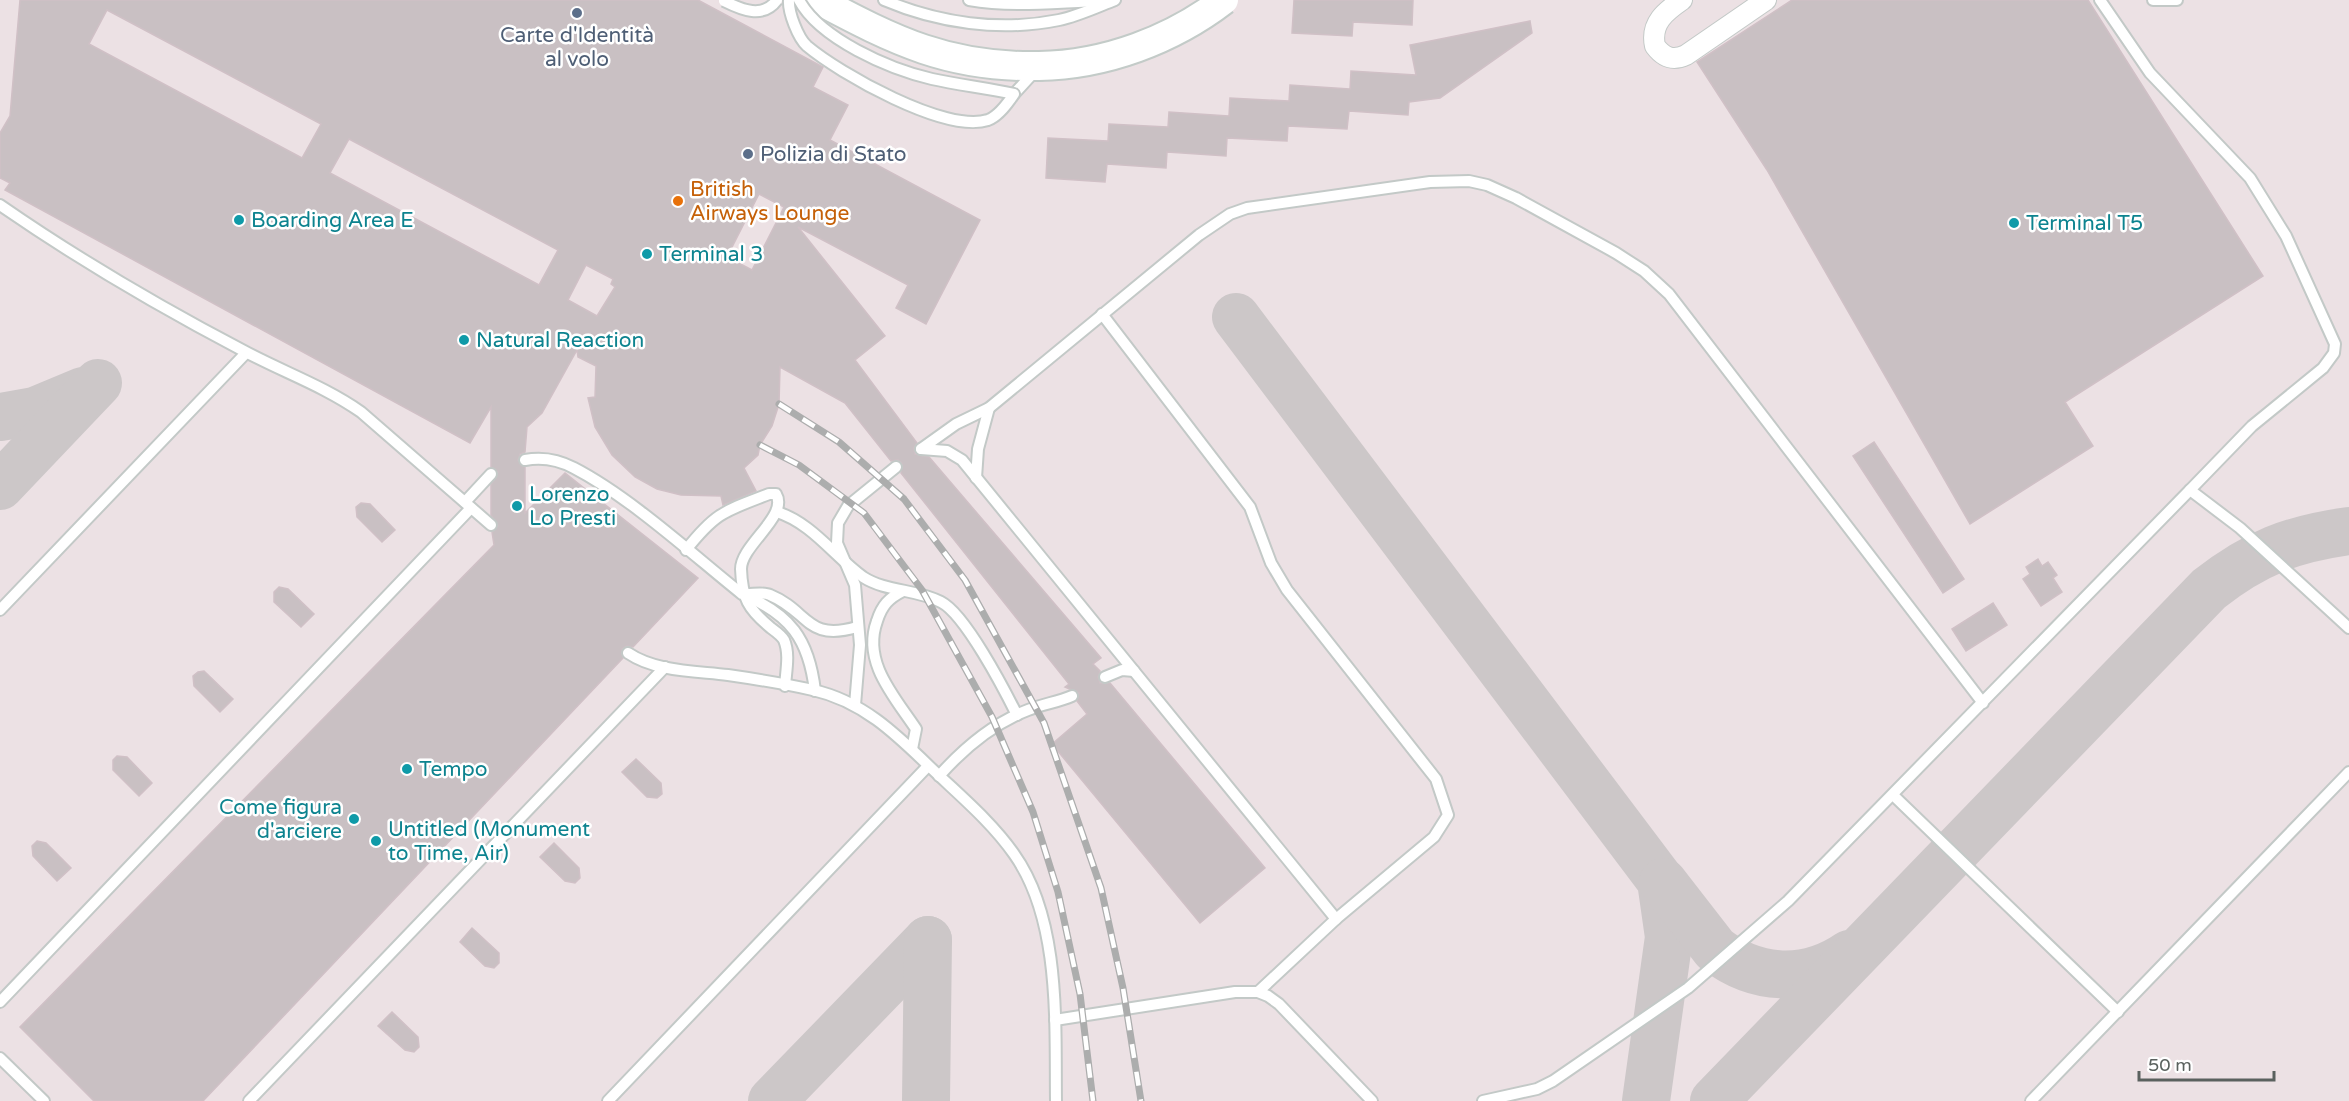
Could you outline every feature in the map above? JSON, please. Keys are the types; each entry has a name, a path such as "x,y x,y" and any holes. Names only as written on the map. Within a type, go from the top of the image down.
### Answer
{"main road":[{"path":"818,0 878,32 935,54 994,66 1039,66 1088,61 1131,49 1182,27 1212,1"}],"street":[{"path":"1683,0 1662,17 1654,30 1655,46 1668,58 1686,55 1766,0"}],"lane":[{"path":"723,0 755,12 766,9 777,0"},
{"path":"789,0 793,20 806,45 887,98 946,117 981,121 990,119 1039,66"},
{"path":"799,0 812,19 832,36 886,63 928,78 1014,94"},
{"path":"884,0 919,15 958,22 1022,25 1060,20 1115,0"},
{"path":"969,0 1001,5 1035,6 1115,0"},
{"path":"1212,1 1224,6 1233,0"},
{"path":"1483,1101 1537,1089 1553,1081 1688,988 1788,902 1894,796 2252,426 2323,368 2334,353 2335,344 2286,237 2256,188 2235,160 2150,73 2100,0"},
{"path":"2153,0 2177,0"},
{"path":"1335,919 955,454 921,448 956,424 989,408 1214,223 1247,208 1450,180 1469,181 1503,192 1631,262 1669,294 1983,703"},
{"path":"1,208 63,248 246,353 340,397 491,525"},
{"path":"1102,315 1250,507 1271,562 1287,590 1436,778 1448,815 1434,837 1335,919 1258,992"},
{"path":"0,610 246,353"},
{"path":"976,479 978,449 989,408"},
{"path":"525,460 545,459 573,467 611,491 742,594 762,602 795,630 808,652 815,691"},
{"path":"855,705 860,645 855,585 837,543 838,523 842,514 896,467"},
{"path":"0,1002 468,505 491,474"},
{"path":"2190,490 2240,528 2349,628"},
{"path":"686,550 703,527 719,514 772,493 776,494 779,501 777,512 743,558 742,594 756,616 783,638 787,649 785,686"},
{"path":"777,512 801,522 849,567 867,579 941,602 953,610 998,680 1017,715"},
{"path":"903,591 886,602 880,610 872,642 876,668 916,729 912,749"},
{"path":"742,594 769,594 819,630 838,632 857,627"},
{"path":"628,653 638,660 665,667 815,691 855,705 890,728 994,830 1014,854 1029,879 1044,923 1055,1020 1056,1101"},
{"path":"249,1101 665,667"},
{"path":"1105,677 1122,670 1134,671"},
{"path":"939,776 980,738 1017,715 1072,696"},
{"path":"608,1101 928,766"},
{"path":"2031,1101 2349,772"},
{"path":"1894,796 2118,1012"},
{"path":"1055,1020 1235,992 1258,992 1279,1004 1372,1101"},
{"path":"0,1058 44,1101"}],"building":[{"path":"20,0 698,0 823,67 813,87 848,105 830,140 980,220 926,324 896,308 908,285 798,227 885,336 855,360 917,443 914,448 915,454 929,457 1101,658 1093,664 1100,671 1098,677 1100,683 1110,683 1265,868 1200,923 1052,744 1087,714 1077,701 1079,693 1065,687 1069,684 901,473 902,463 898,460 891,461 845,403 780,367 779,404 772,426 760,445 758,455 744,468 756,491 723,505 721,496 681,495 657,489 635,477 612,455 595,427 588,398 595,397 596,366 578,357 577,350 542,413 527,427 525,452 520,454 518,460 525,467 525,513 565,473 698,578 633,647 627,646 622,649 623,658 203,1101 94,1101 20,1027 494,545 492,532 498,526 491,515 491,485 498,472 491,467 491,407 470,443 5,190 10,183 0,178 0,133 10,116","holes":["107,10 321,124 302,158 89,44","349,139 558,250 539,285 330,173","759,194 784,207 752,270 727,257","586,265 613,279 611,284 615,287 597,316 568,300"]},
{"path":"1294,0 1413,0 1412,25 1353,22 1352,36 1292,33"},
{"name":"Terminal T5","path":"1792,0 2088,0 2263,276 2065,402 2093,446 1970,524 1767,170 1697,62"},
{"path":"1530,21 1532,33 1440,98 1409,102 1408,115 1349,111 1347,129 1288,126 1287,141 1227,138 1226,156 1167,152 1166,168 1107,164 1105,182 1046,178 1048,138 1108,141 1109,124 1168,127 1169,112 1229,116 1230,98 1289,101 1290,85 1350,89 1351,71 1416,75 1410,45"},
{"path":"1874,442 1964,579 1943,593 1853,456"},
{"path":"361,503 370,504 395,530 382,542 357,517 356,507"},
{"path":"2038,559 2042,566 2048,562 2057,575 2053,578 2062,592 2041,606 2023,579 2030,574 2026,567"},
{"path":"279,587 288,589 314,614 301,627 274,602 274,592"},
{"path":"1993,603 2007,625 1966,651 1952,629"},
{"path":"204,671 233,699 220,712 194,686 193,676"},
{"path":"117,756 127,757 152,783 139,796 113,770 113,760"},
{"path":"636,759 661,783 662,794 657,798 647,797 622,772"},
{"path":"37,841 46,843 71,868 57,881 33,856 32,846"},
{"path":"554,843 579,868 580,878 575,883 565,881 540,857"},
{"path":"472,928 499,953 499,963 494,968 485,966 460,942"},
{"path":"392,1012 418,1037 419,1047 414,1052 405,1050 378,1026"}],"taxiway":[{"path":"1236,317 1661,881 1669,937 1646,1101"},
{"path":"0,486 98,383"},
{"path":"0,417 35,411 83,391"},
{"path":"1714,1101 2209,589 2242,566 2274,550 2309,538 2349,531"},
{"path":"1663,882 1715,949 1747,967 1764,972 1799,974 1816,970 1849,954"},
{"path":"772,1101 928,940"},
{"path":"926,1101 928,940"}],"railway":[{"path":"779,404 839,442 904,499 965,580 1044,723 1101,888 1123,988 1141,1101"},
{"path":"760,445 799,465 864,513 922,590 992,717 1033,812 1058,892 1080,994 1093,1101"}],"place":[{"name":"Carte d'Identità al volo","path":"577,13"},
{"name":"Polizia di Stato","path":"748,154"},
{"name":"British Airways Lounge","path":"678,201"},
{"name":"Boarding Area E","path":"239,220"},
{"name":"Terminal T5","path":"2014,223"},
{"name":"Terminal 3","path":"647,254"},
{"name":"Natural Reaction","path":"464,340"},
{"name":"Lorenzo Lo Presti","path":"517,506"},
{"name":"Tempo","path":"407,769"},
{"name":"Come figura d'arciere","path":"354,819"},
{"name":"Untitled (Monument to Time, Air)","path":"376,841"}]}
